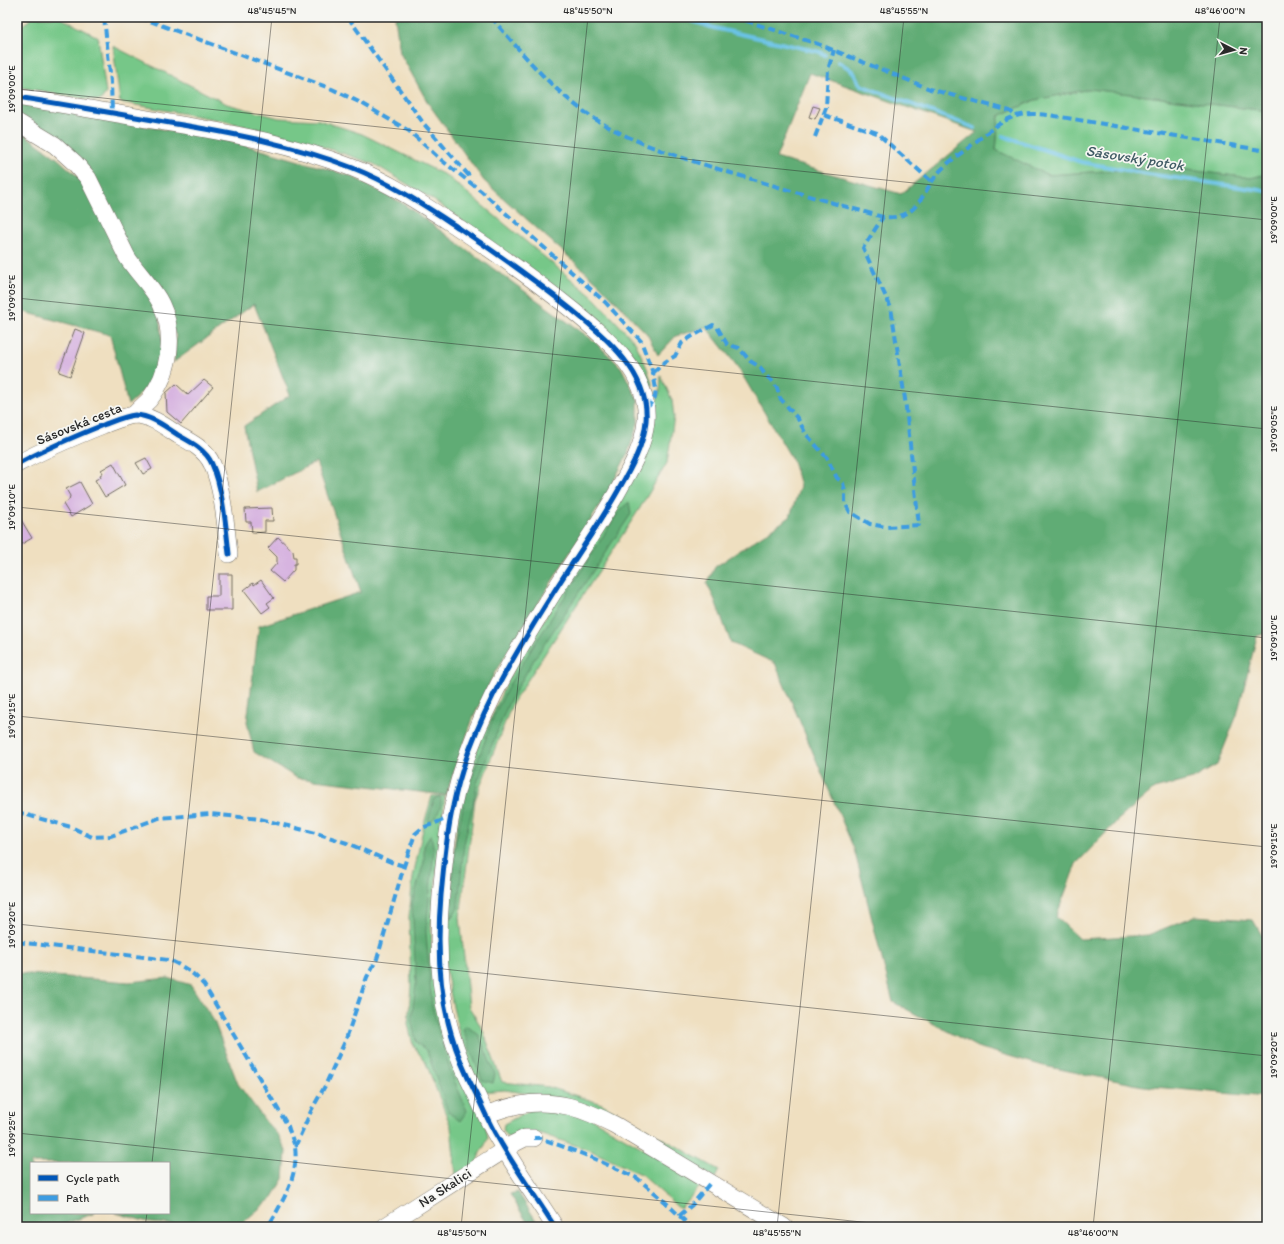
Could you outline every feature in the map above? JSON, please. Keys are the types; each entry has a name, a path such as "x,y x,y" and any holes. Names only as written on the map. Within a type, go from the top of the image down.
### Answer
{"street":[{"path":"17,97 240,135 332,161 374,177 411,197 441,216 488,247 548,290 604,338 625,361 634,374 645,402 646,417 642,441 635,458 612,501 534,624 493,695 480,721 466,758 453,803 444,865 438,927 442,989 451,1034 470,1082 504,1149 555,1227"},
{"path":"17,122 55,145 75,163 88,178 127,257 161,304 168,323 170,343 166,363 156,389 149,400 134,415"},
{"name":"Sásovská cesta","path":"17,464 73,437 134,415 143,416 154,420 193,444 205,453 212,463 218,479 229,554"},
{"path":"486,1114 519,1104 544,1102 567,1105 590,1112 615,1125 784,1227"},
{"name":"Na Skalici","path":"384,1227 504,1149 525,1138 534,1138"}],"green space":[{"path":"33,17 59,17 98,37 106,93 100,101 17,87 17,31"},
{"path":"395,17 1267,17 1267,111 1090,89 1035,100 999,116 996,150 1048,175 1164,167 1251,178 1267,174 1267,633 1257,636 1237,715 1217,765 1193,779 1154,789 1119,819 1076,864 1056,917 1080,939 1148,935 1195,916 1253,920 1267,944 1267,1097 1143,1086 1044,1066 977,1047 893,1002 854,849 775,663 731,643 714,598 707,584 715,567 790,517 800,486 793,461 737,366 706,327 676,336 658,355 647,334 598,283 484,181 428,103 400,53","holes":["810,73 977,132 901,194 776,158"]},
{"path":"113,46 227,104 279,118 319,120 362,134 447,176 594,298 635,342 647,368 652,384 650,388 631,354 594,316 432,199 374,164 306,141 224,121 120,102"},
{"path":"1090,89 1267,111 1267,174 1251,178 1164,167 1048,175 996,151 999,116 1035,100"},
{"path":"17,103 234,142 351,176 402,203 594,341 621,367 638,400 638,423 628,453 607,494 495,672 473,718 446,795 297,778 254,752 247,722 259,626 361,592 316,462 257,492 244,426 290,395 254,304 174,362 176,336 134,260 95,178 17,114"},
{"path":"17,129 57,158 84,182 158,309 163,346 155,380 128,405 110,335 17,310"},
{"path":"661,376 672,400 674,417 667,463 640,508 512,704 475,800 460,917 469,1007 482,1028 502,1082 549,1087 602,1104 719,1170 715,1178 573,1101 505,1090 480,1092 463,1049 445,964 446,912 459,808 475,754 508,679 645,453 654,423 655,406 660,391"},
{"path":"629,502 631,514 535,658 509,702 478,781 464,845 458,908 451,918 449,914 455,845 465,796 494,715 510,683 619,511"},
{"path":"432,796 445,796 431,925 432,970 486,1128 488,1138 480,1153 476,1165 456,1176 451,1127 426,1063 413,1045 408,1024 411,986 409,917 413,877 424,824"},
{"path":"440,796 441,803 439,810 430,822 428,820 434,799"},
{"path":"431,834 434,851 426,931 432,1006 450,1070 467,1111 460,1121 448,1112 427,1051 416,1042 411,1020 416,984 412,903 424,862 424,846"},
{"path":"17,973 129,982 168,978 191,985 214,1021 238,1084 266,1122 279,1136 286,1151 284,1179 273,1197 240,1225 210,1227 151,1223 120,1214 170,1214 170,1162 30,1162 30,1214 92,1214 56,1227 17,1227"},
{"path":"465,1025 479,1035 495,1074 493,1083 482,1080 463,1030"},
{"path":"546,1108 589,1117 703,1183 680,1209 642,1175 592,1151 539,1133 513,1138 507,1137 503,1129 504,1124 530,1110"},
{"path":"518,1192 540,1227 530,1227 510,1194"}],"building":[{"path":"813,106 820,108 815,119 809,117"},
{"path":"75,329 85,333 70,376 59,372"},
{"path":"204,380 213,387 181,424 167,412 166,393 176,384 188,395"},
{"path":"146,458 152,469 143,474 136,463"},
{"path":"113,463 125,485 105,497 95,480 101,477 100,475 103,473 101,470"},
{"path":"80,482 92,504 71,517 63,504 69,500 70,496 66,489"},
{"path":"272,508 273,521 265,521 265,532 252,533 251,522 246,522 245,509"},
{"path":"17,513 32,538 17,547"},
{"path":"278,537 293,551 294,557 296,557 294,570 283,582 270,571 277,563 277,557 268,548"},
{"path":"219,574 232,574 232,610 206,610 206,596 219,596"},
{"path":"261,580 274,598 267,603 270,607 262,613 244,590 253,583 254,585"}],"waterway":[{"name":"Sásovský potok","path":"680,17 714,28 820,52 825,55"},
{"name":"Sásovský potok","path":"838,62 852,71 863,86 975,128"},
{"name":"Sásovský potok","path":"1003,136 1081,162 1148,174 1267,191"}],"marked path":[{"path":"104,17 111,82 112,112"},
{"path":"139,17 332,89 363,104 409,131 440,159 481,191 605,302 641,341 653,373 656,389 655,397 646,410"},
{"path":"348,17 424,124 471,178"},
{"path":"491,17 549,82 575,105 605,125 640,142 695,162 883,217 896,217 906,214 920,201 936,175 947,164 997,126 1020,115 1049,115 1267,151"},
{"path":"734,17 818,44 930,89 1010,111 1016,116"},
{"path":"815,137 826,108 828,70 834,50"},
{"path":"824,115 877,133 932,182"},
{"path":"653,373 665,362 675,356 682,343 713,325 717,327 727,344 739,348 750,361 760,367 765,375 772,381 777,388 780,398 798,419 806,434 827,458 837,478 843,483 845,503 850,512 870,524 886,527 919,525 905,399 891,308 863,248 883,217"},
{"path":"17,810 21,813 71,827 92,837 111,836 159,818 210,814 260,819 316,833 347,843 404,866"},
{"path":"295,1147 346,1039 367,977 377,959 404,866 415,834 422,828 451,817"},
{"path":"17,942 169,960 188,970 204,985 288,1126 295,1147 296,1158 292,1178 284,1198 268,1227"},
{"path":"534,1138 540,1138 588,1156 637,1178 661,1198 691,1227"},
{"path":"679,1216 692,1205 710,1183"}],"cycle path":[{"path":"17,97 193,127 286,146 331,160 367,174 408,195 459,228 517,268 558,299 611,344 633,372 641,387 645,404 646,421 640,448 624,481 553,593 493,695 469,749 460,777 451,817 444,862 439,947 443,999 453,1041 465,1072 492,1127 511,1160 555,1227"},
{"path":"17,464 38,453 122,418 135,415 152,419 193,444 206,455 212,464 219,485 229,554"}]}
